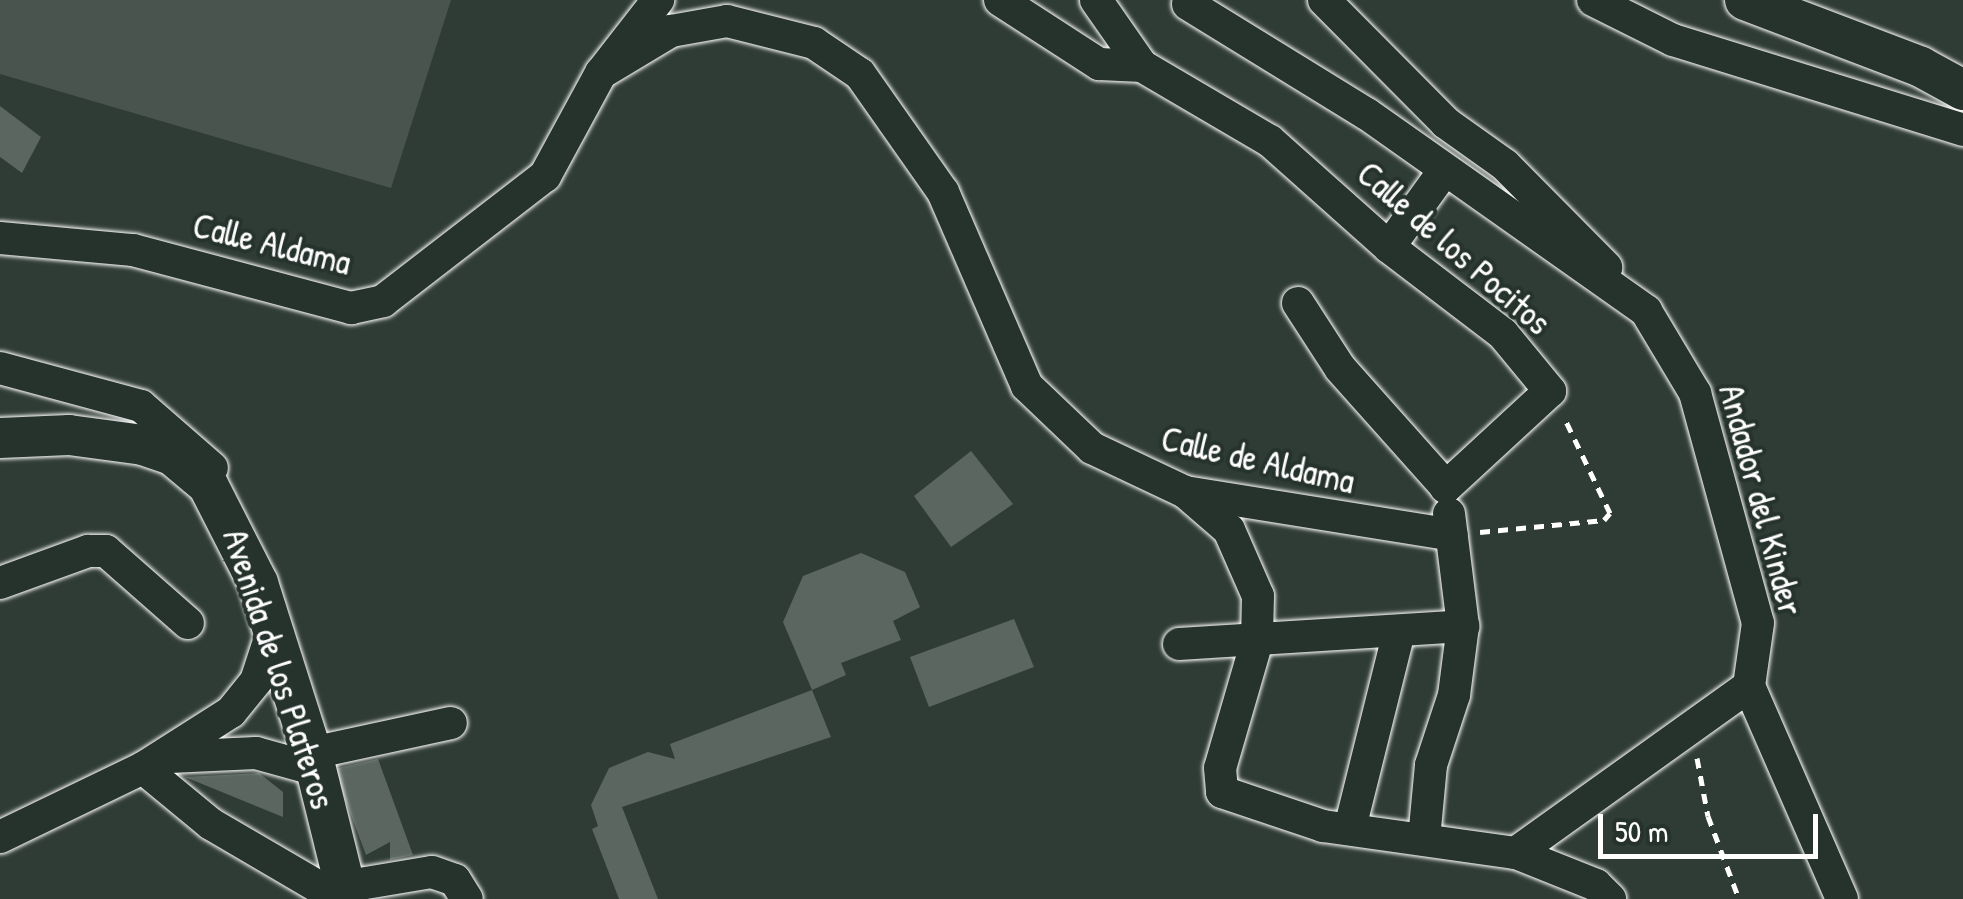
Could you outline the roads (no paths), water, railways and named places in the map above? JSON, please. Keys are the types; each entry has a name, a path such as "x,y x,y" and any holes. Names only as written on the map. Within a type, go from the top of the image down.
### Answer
{"main road":[{"path":"1744,0 1922,67 1963,90"},
{"name":"Avenida de los Plateros","path":"0,438 69,435 158,450 208,485 229,516 314,761 347,895"}],"street":[{"name":"Calle Aldama","path":"0,238 134,250 351,308 383,301 545,176 602,73 658,0"},
{"path":"1000,0 1099,64 1142,66"},
{"path":"1096,0 1142,66"},
{"path":"1324,0 1446,123 1505,164 1646,311"},
{"path":"1593,0 1673,40 1963,130"},
{"name":"Andador del Kinder","path":"1188,4 1368,114 1443,172 1646,311 1695,393 1753,598 1757,649 1749,686"},
{"name":"Calle de Aldama","path":"602,73 671,31 728,21 814,43 860,74 943,192 1028,386 1092,448 1185,492 1452,535"},
{"name":"Calle de los Pocitos","path":"1142,66 1270,140 1389,248 1503,334 1550,391 1446,487"},
{"path":"1389,248 1443,172"},
{"path":"1298,302 1340,368 1446,487 1463,626 1454,695 1431,765 1424,839"},
{"path":"0,368 141,406 208,460 222,482 229,516"},
{"path":"1185,492 1229,530 1258,596 1257,641 1220,768 1222,792 1323,826 1516,853 1596,885 1610,899"},
{"path":"0,584 88,551 106,551 188,624"},
{"path":"1179,644 1463,626"},
{"path":"1350,828 1399,631"},
{"path":"0,837 150,763 243,702 271,635"},
{"path":"1516,853 1749,686 1842,899"},
{"path":"150,763 221,750 314,761 451,723"},
{"path":"150,763 211,824 324,890 347,895 432,872 455,880 468,899"}]}
